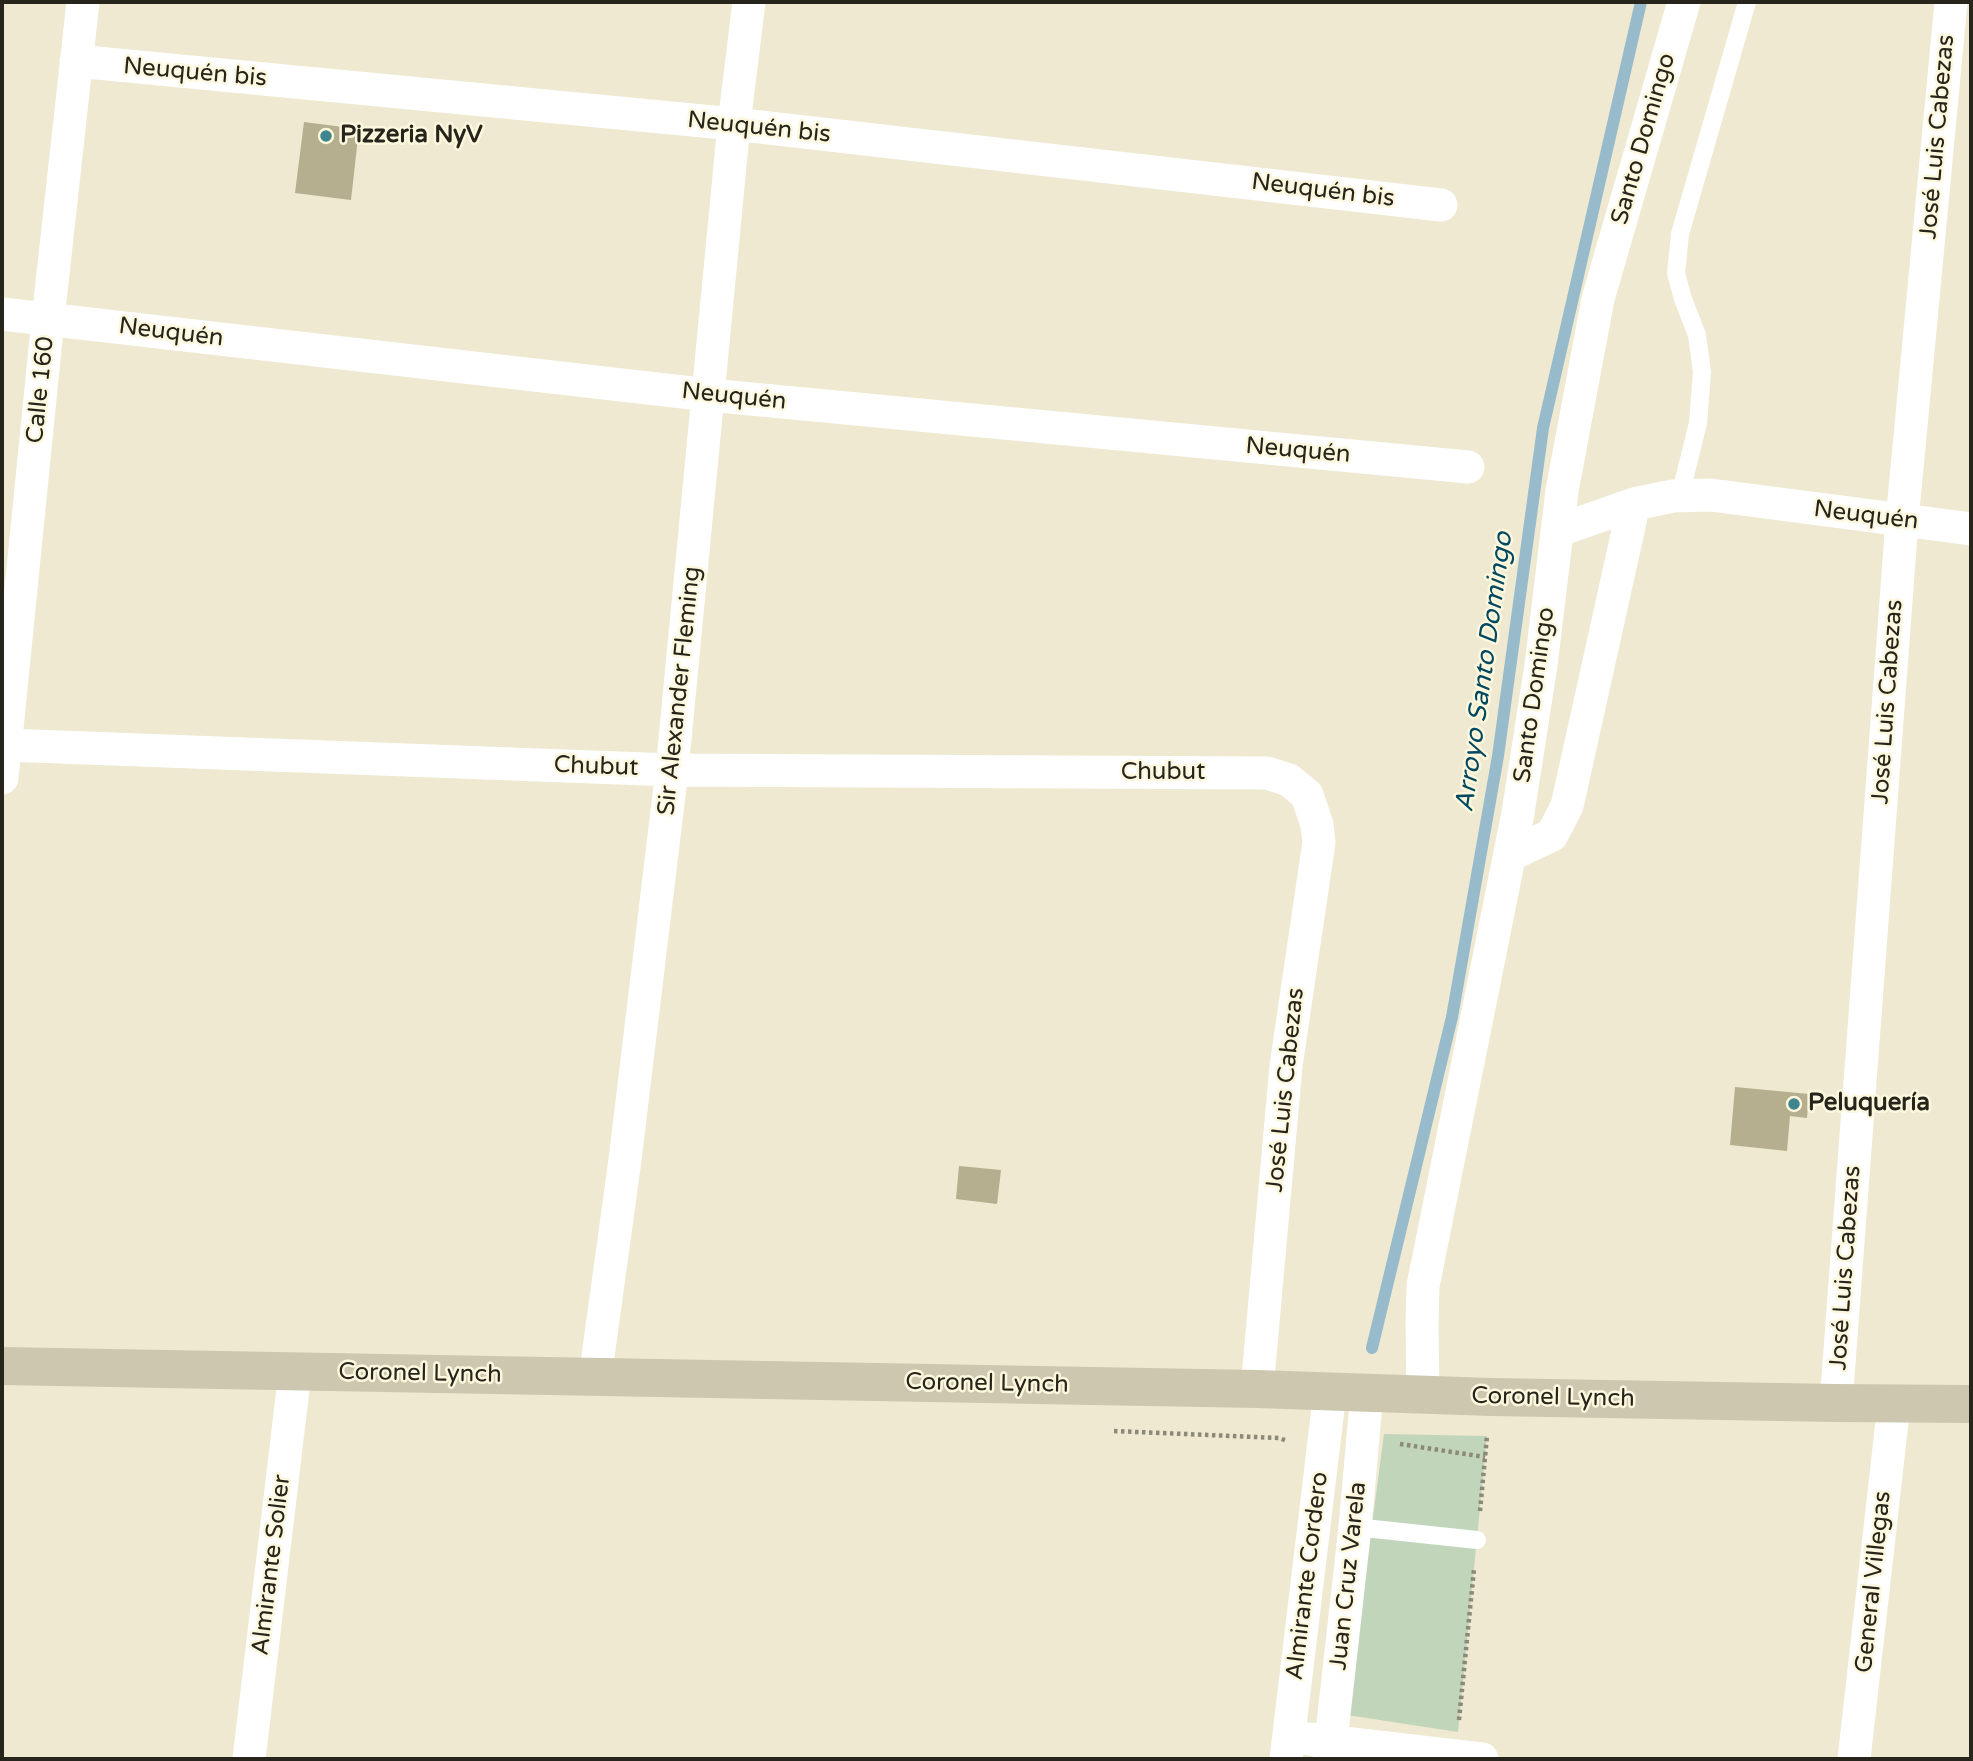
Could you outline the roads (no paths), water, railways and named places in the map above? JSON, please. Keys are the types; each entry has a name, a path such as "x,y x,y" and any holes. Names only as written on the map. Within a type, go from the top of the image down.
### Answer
{"street":[{"name":"Calle 160","path":"2,778 83,2"},
{"name":"Sir Alexander Fleming","path":"595,1378 627,1146 672,770 734,124 749,2"},
{"name":"Santo Domingo","path":"1423,1394 1423,1286 1510,855 1539,678 1562,491 1598,299 1684,2"},
{"name":"José Luis Cabezas","path":"1836,1404 1902,521 1951,2"},
{"name":"Neuquén bis","path":"76,61 734,124 1441,205"},
{"name":"Neuquén","path":"2,314 709,396 1468,467"},
{"name":"Neuquén","path":"1557,531 1634,504 1673,496 1711,495 1971,529"},
{"path":"1510,855 1552,835 1567,806 1634,504"},
{"name":"Chubut","path":"6,745 672,770 1267,773 1289,780 1307,794"},
{"name":"José Luis Cabezas","path":"1257,1389 1286,1066 1319,842 1317,825 1307,794"},
{"name":"Coronel Lynch","path":"2,1366 1257,1389 1836,1404 1971,1404"},
{"name":"Almirante Solier","path":"249,1759 295,1372"},
{"name":"Almirante Cordero","path":"1288,1748 1330,1392"},
{"name":"Juan Cruz Varela","path":"1330,1750 1367,1392"},
{"name":"General Villegas","path":"1854,1759 1894,1404"},
{"path":"1288,1748 1468,1758"}],"lane":[{"path":"1680,496 1698,424 1702,372 1697,335 1676,273 1680,234 1747,2"},
{"path":"1355,1527 1477,1540"}],"waterway":[{"name":"Arroyo Santo Domingo","path":"1372,1348 1452,1017 1498,756 1543,428 1641,2"}],"place":[{"name":"Pizzeria NyV","path":"326,136"},
{"name":"Peluquería","path":"1794,1104"}]}
